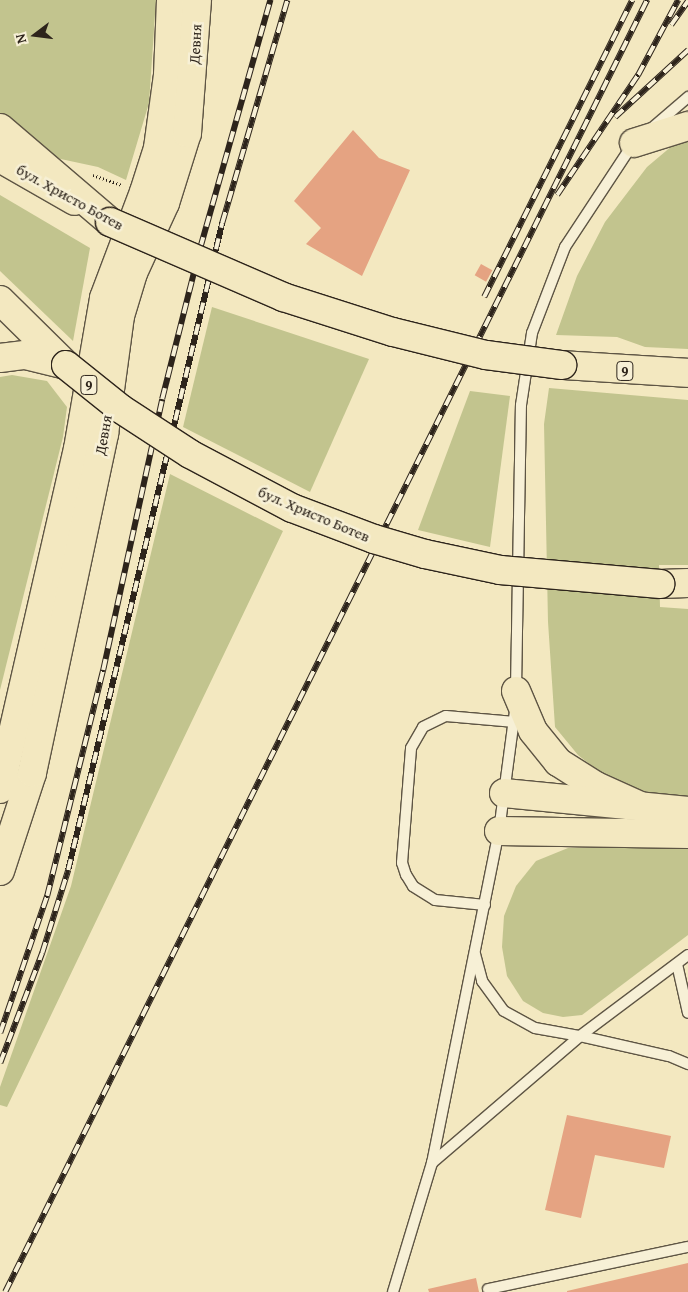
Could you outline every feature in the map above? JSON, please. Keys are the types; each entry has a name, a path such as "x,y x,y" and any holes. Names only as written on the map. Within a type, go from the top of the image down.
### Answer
{"main road":[{"name":"Девня","path":"2,781 78,449 104,298 144,192 162,125 171,0"},
{"name":"Девня","path":"2,864 32,773 104,434 120,316 133,273 165,203 187,133 198,0"},
{"path":"634,144 688,126"},
{"name":"9","path":"0,128 95,210"},
{"name":"бул. Христо Ботев","path":"0,158 95,210 282,297 392,332 467,350 562,365 688,373"},
{"name":"бул. Христо Ботев","path":"0,300 66,365 121,410 198,459 292,508 374,539 425,554 500,570 678,584"},
{"name":"9","path":"0,358 25,355 66,365"},
{"path":"516,691 533,731 558,762 596,786 647,809"},
{"path":"504,793 647,809 688,811"},
{"path":"499,831 688,834"}],"lane":[{"path":"394,1292 432,1163 499,831 515,722 521,415 532,332 566,247 634,144 688,97"},
{"path":"485,904 435,900 413,886 406,875 403,856 411,748 423,727 446,716 515,722"},
{"path":"474,951 482,981 504,1011 535,1028 669,1056 688,1064"},
{"path":"432,1163 580,1036 688,955"},
{"path":"677,964 688,1012"},
{"path":"488,1289 688,1247"}],"path":[{"path":"95,210 93,175 144,192"}],"green space":[{"path":"0,0 156,0 149,103 126,180 98,167 42,155 0,116"},
{"path":"688,138 688,349 645,347 617,337 556,335 577,276 605,222 647,167 679,140"},
{"path":"0,195 90,248 73,341 0,271"},
{"path":"212,307 369,359 310,492 183,427"},
{"path":"12,375 47,381 67,407 63,437 0,690 0,377"},
{"path":"549,388 688,400 688,565 659,565 660,607 688,609 688,798 653,794 607,778 578,755 555,727 548,622 544,424"},
{"path":"470,391 510,396 490,547 418,530"},
{"path":"170,474 283,531 7,1107 0,1105 0,1087 71,886"},
{"path":"688,846 688,935 582,1015 563,1017 543,1013 523,1001 507,976 502,947 504,916 516,886 536,861 568,848"}],"building":[{"path":"353,130 379,158 410,170 362,276 306,244 321,228 294,201"},
{"path":"481,264 492,270 486,282 475,275"},
{"path":"567,1115 671,1136 664,1168 595,1155 581,1218 545,1210"},
{"path":"688,1263 688,1292 567,1292 567,1291"},
{"path":"476,1278 479,1292 429,1292 428,1289"}],"railway":[{"path":"0,1033 47,896 103,670 162,399 200,248 270,0"},
{"path":"0,1063 42,953 68,870 222,223 287,0"},
{"path":"484,297 632,0"},
{"path":"5,1292 647,0"},
{"path":"557,195 638,75 678,0"},
{"path":"671,25 688,1"},
{"path":"615,117 688,50"}]}
